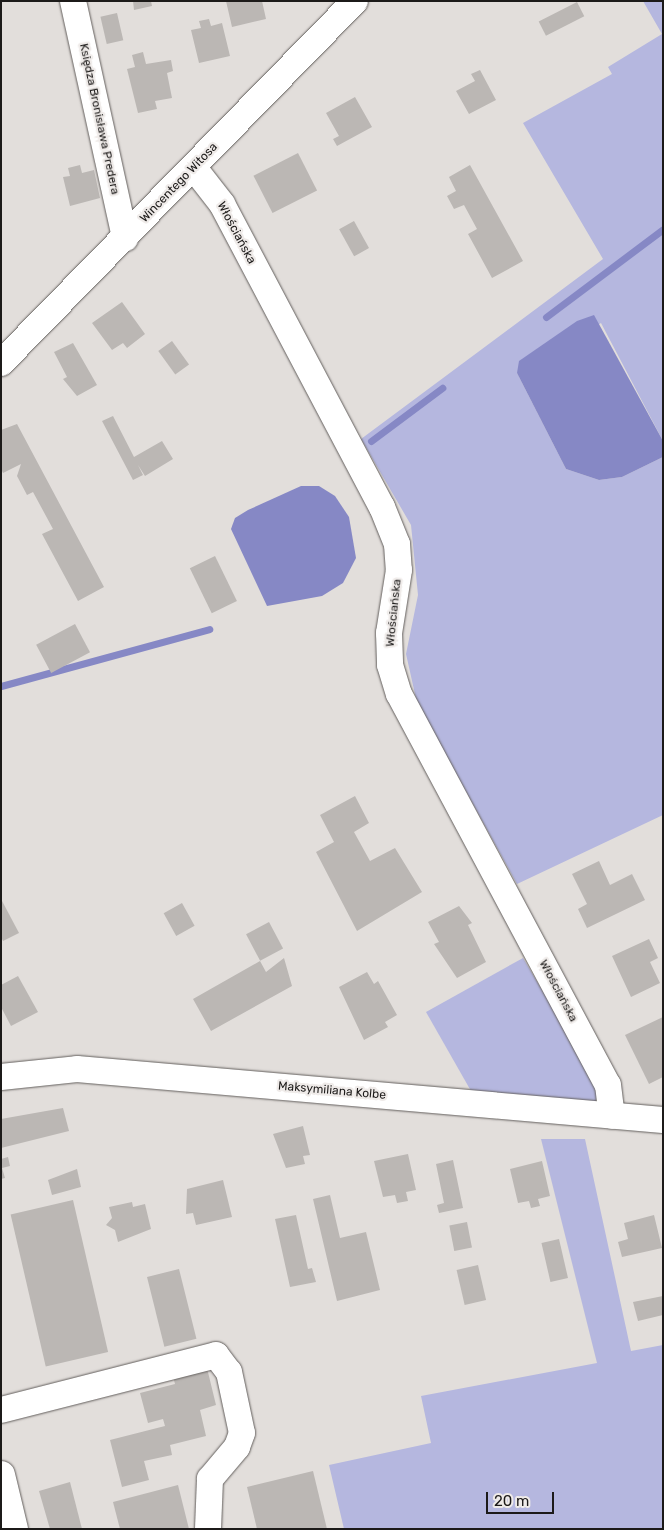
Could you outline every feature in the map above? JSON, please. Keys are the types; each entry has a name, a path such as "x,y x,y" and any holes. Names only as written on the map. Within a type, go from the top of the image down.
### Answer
{"main road":[{"path":"1,1475 14,1529"}],"street":[{"name":"Księdza Bronisława Predera","path":"73,1 125,238"},
{"name":"Wincentego Witosa","path":"1,363 194,168 354,1"},
{"name":"Włościańska","path":"194,168 222,204 382,508 397,544 399,570 389,633 390,665 399,694 608,1085 612,1116"},
{"name":"Maksymiliana Kolbe","path":"1,1077 77,1069 663,1120"},
{"path":"1,1410 216,1356 229,1372 242,1433 237,1447 210,1479 208,1529"}],"shaded area":[{"path":"643,1 663,1 663,441 601,323 517,373 566,469 599,480 622,477 663,457 663,815 517,884 417,703 406,654 418,595 411,525 361,439 603,259 523,123 612,74 608,67 662,34"},
{"path":"594,315 663,441 663,457 622,477 599,480 566,469 517,373 519,361 577,321"},
{"path":"301,486 319,486 335,496 349,517 356,558 343,583 322,596 267,606 231,529 235,518 248,510"},
{"path":"523,958 599,1086 595,1105 471,1091 426,1012"},
{"path":"541,1139 585,1139 631,1351 663,1345 663,1529 344,1529 329,1465 431,1443 421,1396 597,1363"}],"building":[{"path":"133,1 151,1 152,6 134,10"},
{"path":"226,1 262,1 266,19 232,27"},
{"path":"577,2 584,16 546,36 539,22"},
{"path":"117,13 123,40 107,44 100,17"},
{"path":"209,19 211,26 222,23 230,56 199,63 191,30 201,28 199,21"},
{"path":"143,52 146,64 171,60 173,71 167,73 172,98 155,101 157,109 138,113 127,69 135,67 132,55"},
{"path":"480,70 496,100 469,114 456,91 475,81 471,74"},
{"path":"355,97 372,127 337,146 333,139 339,136 326,113"},
{"path":"298,153 317,190 273,213 253,176"},
{"path":"80,165 82,173 94,170 100,198 70,206 63,177 70,176 68,168"},
{"path":"470,165 523,261 492,278 468,234 477,229 464,205 454,209 447,196 456,191 449,177"},
{"path":"354,221 369,248 354,256 339,229"},
{"path":"122,302 145,334 127,348 123,343 112,350 92,323"},
{"path":"172,341 189,364 175,374 158,351"},
{"path":"73,343 97,385 77,396 63,379 67,377 54,352"},
{"path":"113,416 134,457 162,441 173,459 145,476 138,465 143,475 133,480 102,421"},
{"path":"17,424 104,587 78,601 42,534 53,529 33,492 27,495 17,476 21,464 3,473 1,469 1,430"},
{"path":"215,556 237,601 212,613 190,568"},
{"path":"75,624 90,652 51,673 36,645"},
{"path":"355,796 369,823 354,832 370,861 395,848 422,892 357,931 316,852 334,842 320,815"},
{"path":"599,861 610,885 632,874 645,900 587,928 578,909 587,904 572,874"},
{"path":"1,899 19,933 3,941 1,937"},
{"path":"182,903 195,926 176,936 164,913"},
{"path":"459,906 472,923 468,925 486,962 457,978 434,944 439,942 428,922"},
{"path":"269,922 283,948 260,961 246,934"},
{"path":"649,939 658,958 650,962 660,983 631,997 612,956"},
{"path":"284,958 292,986 211,1031 193,999 260,961 266,972"},
{"path":"367,972 374,984 378,981 397,1015 385,1022 388,1027 364,1040 339,987"},
{"path":"18,976 38,1012 11,1026 1,1007 1,985"},
{"path":"663,1017 663,1077 649,1084 625,1035"},
{"path":"63,1108 69,1131 1,1148 1,1119"},
{"path":"303,1126 310,1155 303,1156 305,1164 286,1168 273,1134"},
{"path":"408,1154 416,1190 406,1192 408,1201 397,1203 395,1195 383,1197 374,1161"},
{"path":"8,1157 10,1166 2,1168 5,1178 1,1179 1,1159"},
{"path":"453,1160 463,1208 439,1213 437,1205 444,1203 436,1164"},
{"path":"542,1161 550,1196 538,1199 540,1206 531,1208 529,1201 518,1203 510,1169"},
{"path":"77,1169 81,1187 52,1195 48,1180"},
{"path":"223,1180 232,1217 196,1225 193,1213 186,1214 187,1189"},
{"path":"330,1195 340,1238 366,1232 380,1290 337,1301 313,1199"},
{"path":"73,1200 108,1352 46,1366 11,1214"},
{"path":"132,1202 133,1207 145,1204 151,1229 118,1242 115,1230 106,1225 112,1218 109,1207"},
{"path":"296,1215 308,1269 312,1268 316,1282 290,1287 275,1219"},
{"path":"654,1215 662,1248 622,1257 618,1242 628,1239 624,1223"},
{"path":"467,1222 472,1248 454,1251 449,1225"},
{"path":"559,1239 568,1278 550,1282 541,1243"},
{"path":"478,1265 486,1300 465,1305 457,1270"},
{"path":"179,1269 196,1339 164,1347 147,1277"},
{"path":"663,1296 663,1315 638,1321 633,1302"},
{"path":"206,1364 216,1405 200,1410 206,1436 170,1445 172,1455 144,1461 149,1480 122,1487 110,1440 165,1426 163,1419 148,1423 140,1393 175,1384 172,1372"},
{"path":"313,1471 327,1529 257,1529 247,1487"},
{"path":"70,1482 82,1529 50,1529 39,1491"},
{"path":"178,1485 189,1529 120,1529 113,1502"}],"waterway":[{"path":"546,317 663,229"},
{"path":"371,441 442,388"},
{"path":"1,686 209,629"}]}
